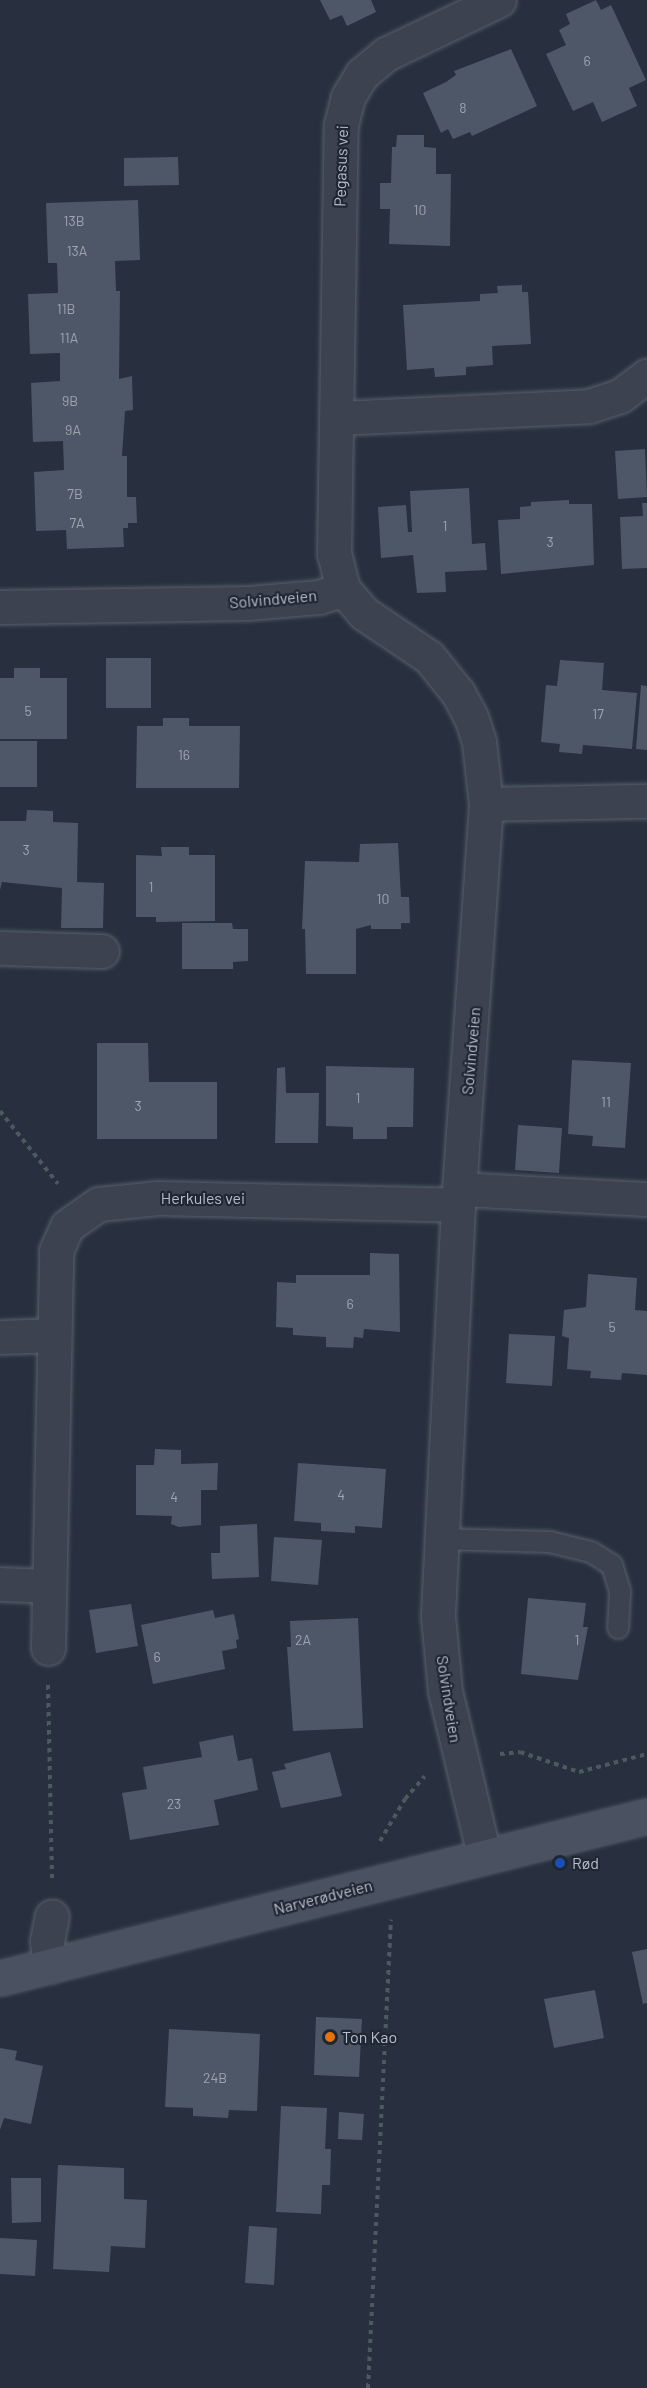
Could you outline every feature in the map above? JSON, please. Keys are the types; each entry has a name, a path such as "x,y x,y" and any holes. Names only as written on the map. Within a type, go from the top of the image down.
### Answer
{"main road":[{"name":"Narverødveien","path":"0,1978 647,1816"}],"street":[{"name":"Pegasus vei","path":"344,589 334,554 341,125 348,97 362,74 386,54 499,0"},
{"path":"338,418 589,406 620,396 647,376"},
{"name":"Solvindveien","path":"0,607 248,603 319,597 344,589 365,614 429,657 458,693 479,742 486,804 459,1197 439,1539 438,1617 445,1691 484,1856"},
{"path":"486,804 647,801"},
{"path":"0,948 102,951"},
{"path":"459,1197 647,1199"},
{"name":"Herkules vei","path":"48,1648 56,1251 67,1226 82,1213 99,1204 158,1198 459,1197"},
{"path":"0,1336 54,1335"},
{"path":"0,1584 49,1586"},
{"path":"50,1966 47,1941 52,1916"}],"lane":[{"path":"439,1539 550,1542 591,1552 612,1565 620,1592 618,1628"}],"path":[{"path":"0,1111 82,1213"},
{"path":"48,1648 52,1916"},
{"path":"496,1754 520,1752 579,1772 647,1754"},
{"path":"382,1854 380,1843 405,1799 429,1772"},
{"path":"368,2388 390,1911"}],"building":[{"path":"320,0 371,0 376,12 347,26 342,15 330,20"},
{"path":"596,0 601,10 611,5 646,80 629,88 637,106 602,122 593,102 573,111 546,54 566,45 559,30 570,24 566,14"},
{"path":"511,49 537,106 472,136 470,132 453,139 448,129 441,133 423,93 456,75 454,71"},
{"path":"397,135 424,135 424,147 436,148 436,174 451,174 450,246 389,244 390,209 380,209 380,183 391,183 392,147 396,147"},
{"path":"178,157 179,185 124,186 124,158"},
{"path":"138,200 140,260 115,261 116,291 120,291 119,379 132,376 133,410 125,411 122,456 127,456 127,497 136,497 137,523 128,523 128,528 123,528 124,547 67,549 66,530 36,531 34,472 64,470 63,441 33,442 31,383 60,381 60,353 30,354 28,294 58,293 57,263 48,263 46,203"},
{"path":"522,285 522,292 528,292 531,344 492,346 493,365 466,367 466,375 435,377 434,368 407,370 403,305 480,301 480,294 498,293 497,286"},
{"path":"645,449 647,497 618,499 615,451"},
{"path":"469,488 472,544 485,543 487,570 445,572 446,592 417,593 413,555 381,558 378,507 406,505 408,532 412,532 410,491"},
{"path":"569,500 569,504 592,504 594,565 501,574 498,520 520,519 520,507 531,506 531,502"},
{"path":"642,503 647,503 647,568 622,569 620,517 643,516"},
{"path":"106,658 151,658 151,708 106,708"},
{"path":"560,660 604,663 602,690 637,693 632,749 583,745 582,754 559,752 560,744 541,742 546,685 557,686"},
{"path":"14,668 40,668 40,678 67,678 67,739 0,739 0,678 14,678"},
{"path":"641,685 647,686 647,750 636,749"},
{"path":"163,718 189,718 189,726 240,726 239,788 136,788 137,726 163,726"},
{"path":"0,741 37,741 37,787 0,787"},
{"path":"27,810 53,811 53,822 78,823 77,882 104,883 103,928 61,928 62,888 2,882 0,890 0,821 26,821"},
{"path":"398,843 401,897 409,897 410,923 401,923 401,929 371,929 371,925 356,929 356,974 306,974 305,929 302,929 305,861 359,862 360,844"},
{"path":"161,847 189,847 189,855 215,855 215,921 156,922 156,917 136,917 136,855 162,856"},
{"path":"182,923 232,923 233,929 248,929 248,961 233,962 233,969 182,969"},
{"path":"97,1043 148,1043 149,1082 217,1082 217,1139 97,1139"},
{"path":"572,1060 631,1063 625,1148 592,1146 593,1136 568,1134"},
{"path":"326,1066 414,1068 413,1127 387,1127 387,1139 353,1139 353,1127 326,1126"},
{"path":"285,1067 286,1093 319,1093 318,1143 275,1143 277,1068"},
{"path":"518,1125 562,1128 559,1173 515,1170"},
{"path":"370,1253 399,1254 400,1332 364,1329 363,1338 354,1337 353,1348 326,1347 326,1337 293,1335 293,1328 276,1327 277,1282 296,1283 296,1275 370,1275"},
{"path":"588,1274 637,1278 635,1310 647,1311 647,1375 622,1373 621,1380 590,1378 591,1371 567,1369 569,1338 562,1336 564,1310 586,1307"},
{"path":"509,1334 555,1336 552,1386 506,1383"},
{"path":"155,1449 181,1450 181,1464 218,1463 217,1490 201,1490 201,1525 179,1527 171,1524 172,1516 136,1515 136,1465 154,1465"},
{"path":"298,1463 386,1469 382,1528 355,1526 355,1533 321,1531 321,1523 294,1521"},
{"path":"257,1524 259,1577 212,1579 211,1553 220,1553 220,1526"},
{"path":"274,1537 322,1540 318,1585 271,1581"},
{"path":"528,1598 586,1603 583,1627 588,1627 578,1680 521,1674"},
{"path":"131,1604 138,1646 96,1653 89,1610"},
{"path":"213,1610 215,1618 234,1614 239,1639 236,1640 237,1648 222,1651 225,1669 153,1684 141,1625"},
{"path":"358,1618 363,1728 293,1731 287,1647 291,1647 290,1621"},
{"path":"233,1735 238,1761 252,1758 258,1790 214,1800 219,1825 130,1840 122,1793 147,1789 143,1767 202,1757 199,1742"},
{"path":"330,1752 342,1796 281,1808 272,1772 286,1769 284,1764"},
{"path":"647,1949 647,2003 643,2004 632,1952"},
{"path":"595,1990 604,2038 554,2048 544,1999"},
{"path":"316,2017 362,2019 359,2077 314,2075"},
{"path":"169,2029 260,2034 257,2111 229,2110 228,2118 193,2116 193,2108 165,2107"},
{"path":"0,2048 17,2051 15,2060 43,2066 31,2124 4,2118 0,2130"},
{"path":"281,2106 327,2108 325,2149 331,2149 330,2185 322,2185 321,2214 276,2212"},
{"path":"339,2112 364,2114 362,2140 338,2139"},
{"path":"58,2165 124,2168 124,2199 147,2200 145,2248 111,2246 109,2272 53,2269"},
{"path":"11,2178 41,2178 41,2222 12,2223"},
{"path":"249,2226 277,2228 274,2285 245,2283"},
{"path":"0,2238 37,2240 35,2276 0,2274"}],"place":[{"name":"Rød","path":"560,1863"},
{"name":"Ton Kao","path":"330,2037"}]}
